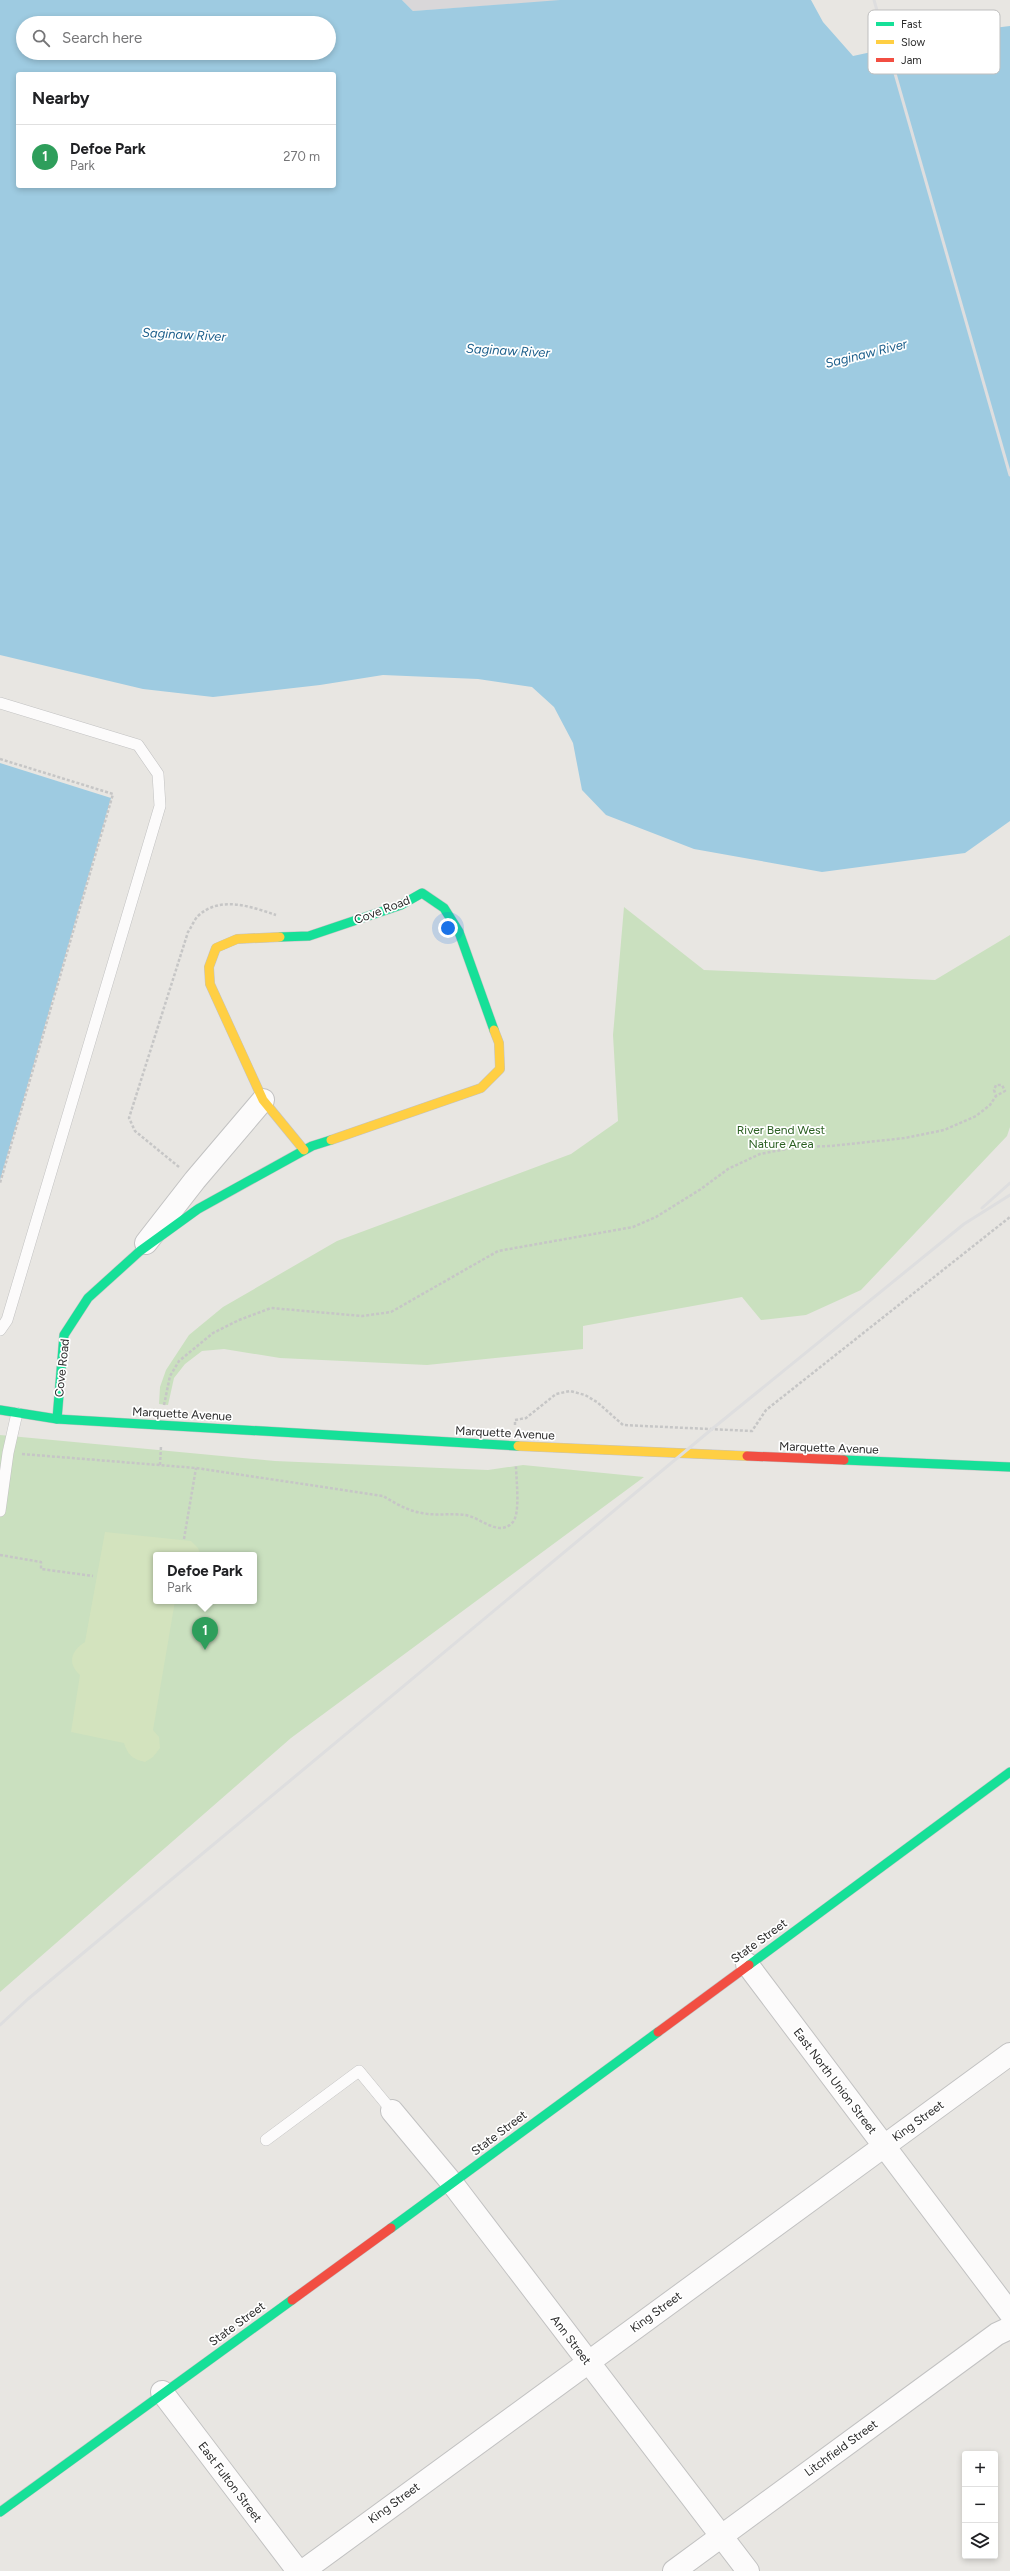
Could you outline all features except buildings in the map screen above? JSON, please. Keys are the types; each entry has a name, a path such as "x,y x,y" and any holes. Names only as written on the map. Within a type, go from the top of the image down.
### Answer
{"street":[{"name":"Cove Road","path":"57,1418 64,1335 88,1298 140,1251 198,1209 304,1150 481,1088 500,1069 499,1043 459,932 444,908 422,893 401,905 309,936 237,939 216,948 209,967 210,984 263,1100 304,1150"},
{"name":"Cove Road","path":"140,1251 195,1180 263,1100"},
{"name":"Marquette Avenue","path":"0,1410 57,1418 516,1446 1010,1467"},
{"name":"State Street","path":"0,2512 162,2392 452,2183 747,1964 1010,1772"},
{"name":"East North Union Street","path":"747,1964 885,2145 1010,2313"},
{"name":"King Street","path":"302,2571 1010,2054"},
{"name":"Ann Street","path":"392,2111 452,2183 587,2362 748,2571"},
{"name":"Litchfield Street","path":"674,2571 997,2334 1010,2328"},
{"name":"East Fulton Street","path":"162,2392 298,2571"}],"lane":[{"path":"0,703 138,745 158,774 160,806 7,1320 0,1330"},
{"path":"0,1511 8,1453 17,1413"},
{"path":"266,2140 359,2071 392,2111"}],"path":[{"path":"0,759 114,794 0,1183"},
{"path":"195,1180 135,1131 129,1118 188,932 198,916 229,903 251,907 282,918"},
{"path":"160,1465 163,1425 170,1376 179,1361 213,1333 239,1320 270,1308 362,1316 391,1312 498,1251 633,1227 656,1217 695,1193 728,1169 760,1154 797,1146 831,1146 905,1138 944,1130 976,1116 990,1105 996,1096 1005,1091 1002,1085 996,1085 994,1090 996,1096"},
{"path":"8,1453 196,1468 383,1496 403,1508 422,1514 466,1515 496,1528 506,1528 514,1522 517,1511 515,1420 526,1418 556,1394 570,1391 585,1395 597,1402 623,1425 752,1430 766,1410 1010,1217"},
{"path":"184,1539 196,1468"},
{"path":"0,1555 41,1562 41,1569 93,1576"}],"shaded area":[{"path":"402,0 573,0 413,11"}],"green space":[{"name":"River Bend West Nature Area","path":"624,907 704,970 935,980 1010,935 1010,1127 1007,1136 861,1290 806,1315 761,1320 742,1297 583,1326 583,1349 427,1365 280,1358 224,1349 202,1351 185,1364 174,1378 168,1405 159,1404 160,1387 166,1370 189,1335 223,1307 337,1241 571,1154 618,1121 613,1035"},
{"path":"0,1435 275,1461 488,1470 523,1465 644,1477 291,1738 0,1992"},
{"path":"105,1532 191,1541 198,1548 200,1552 153,1552 153,1604 174,1604 153,1730 159,1737 160,1748 153,1757 145,1762 131,1756 124,1743 71,1732 80,1675 73,1666 72,1657 76,1649 85,1642"}],"water":[{"name":"Saginaw River","path":"0,0 402,0 413,11 560,0 811,0 823,22 853,56 868,53 868,74 1000,74 1000,27 1010,26 1010,821 965,853 822,872 694,849 606,815 582,790 573,743 554,707 532,687 478,679 383,675 320,685 213,697 143,689 0,655"},
{"path":"0,763 111,798 0,1180"}],"railway":[{"path":"874,0 877,10"},
{"path":"895,74 1010,475"},
{"path":"982,1208 1010,1183"},
{"path":"0,2025 28,1999 712,1429 964,1224 1010,1195"}],"traffic: fast":[{"path":"280,937 309,936 401,905 422,893 444,908 459,932 494,1030"},
{"path":"57,1419 64,1335 88,1298 140,1251 198,1209 312,1146 331,1140"},
{"path":"0,1410 57,1419 518,1446"},
{"path":"844,1460 1010,1467"},
{"path":"749,1965 1010,1772"},
{"path":"391,2228 658,2032"},
{"path":"0,2512 292,2300"}],"traffic: slow":[{"path":"280,937 237,939 216,948 209,967 210,984 263,1100 304,1150"},
{"path":"331,1140 481,1088 500,1069 499,1043 494,1030"},
{"path":"518,1446 747,1456"}],"traffic: jam":[{"path":"747,1456 844,1460"},
{"path":"658,2032 749,1965"},
{"path":"292,2300 391,2228"}],"place":[{"name":"Defoe Park","path":"205,1650"}]}
